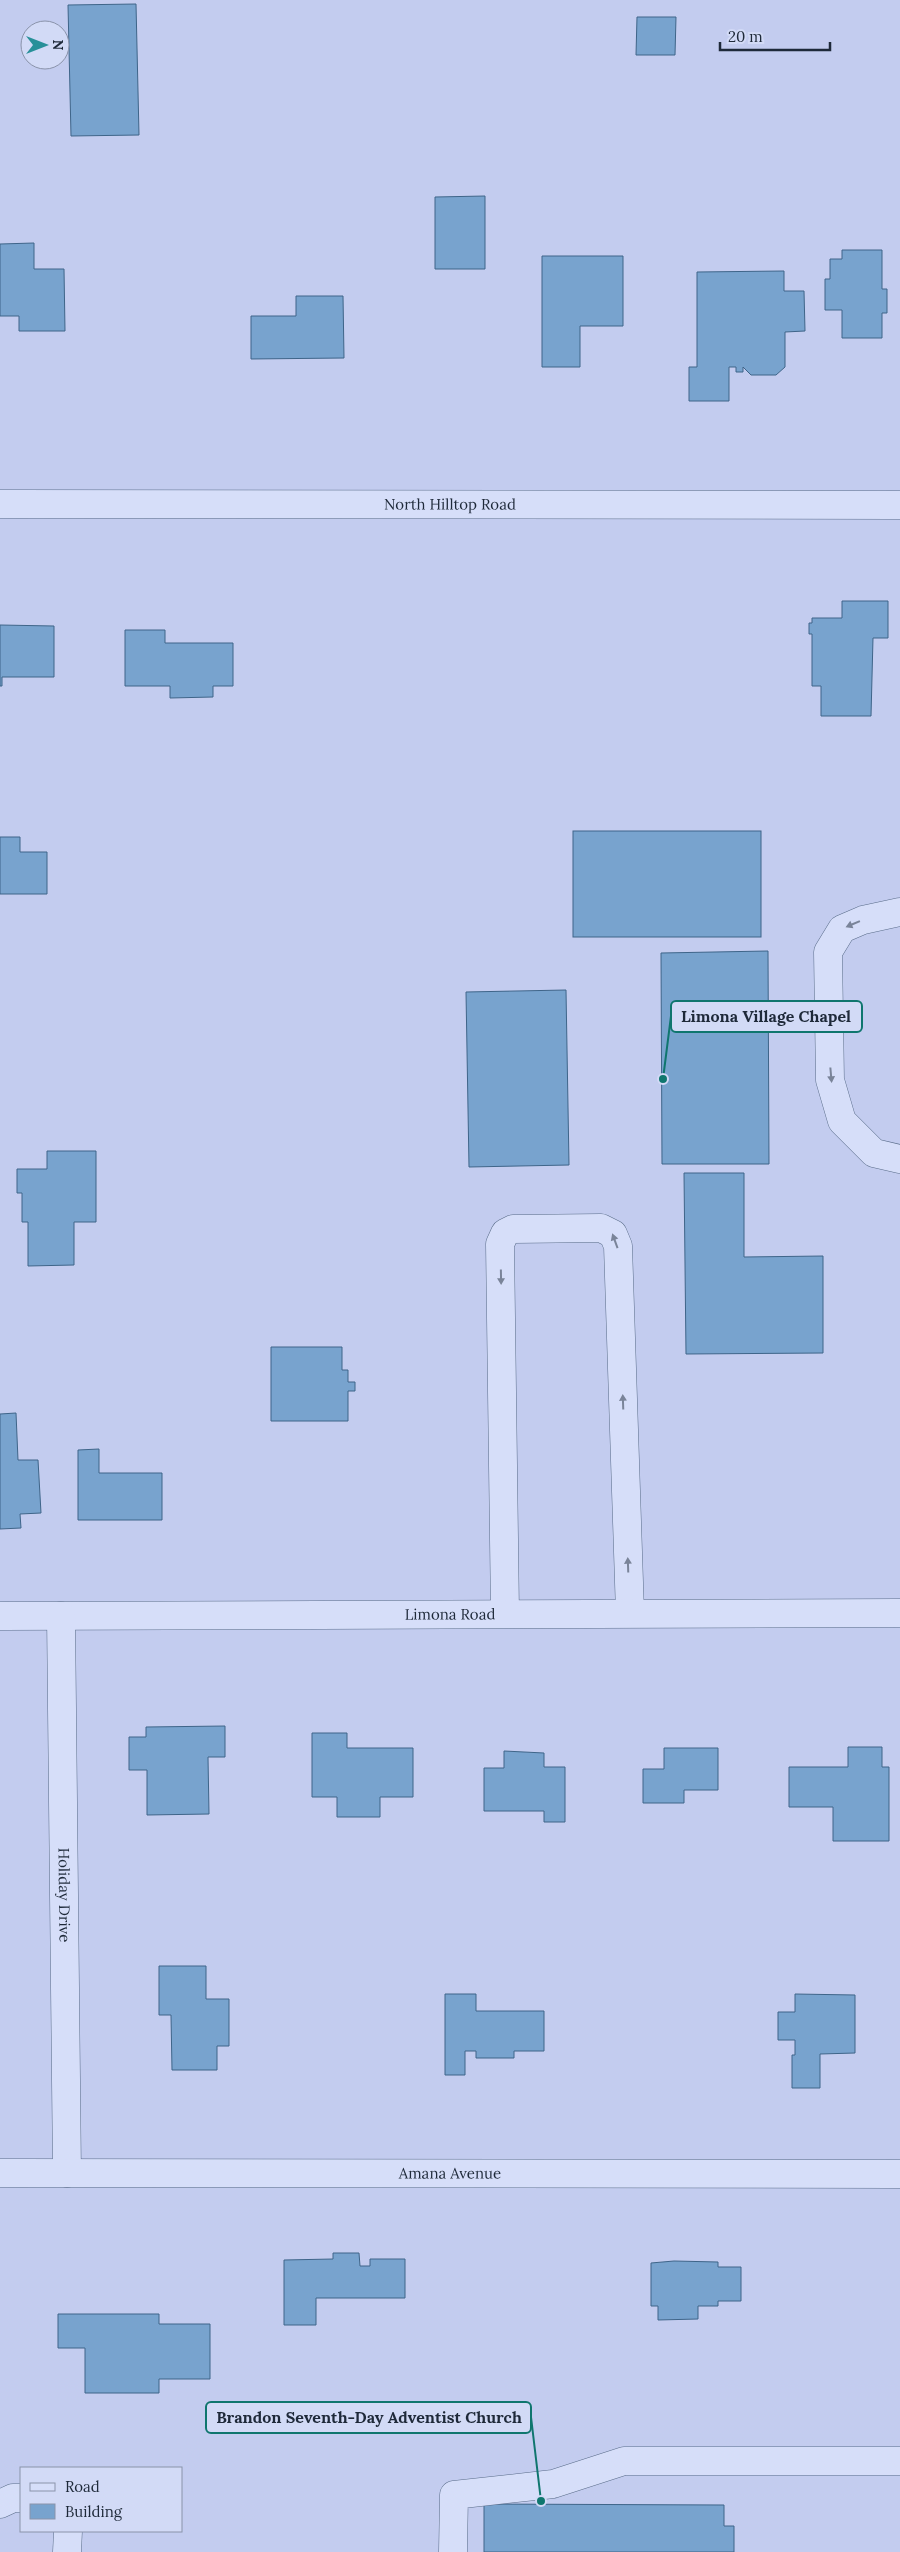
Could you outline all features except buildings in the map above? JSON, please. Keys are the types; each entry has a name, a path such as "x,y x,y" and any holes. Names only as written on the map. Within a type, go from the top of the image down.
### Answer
{"street":[{"name":"North Hilltop Road","path":"0,504 900,505"},
{"path":"900,912 863,920 842,929 828,952 830,1080 842,1121 874,1152 900,1159"},
{"path":"504,1613 500,1244 504,1233 513,1229 601,1228 614,1234 618,1246 630,1613"},
{"name":"Limona Road","path":"0,1616 900,1613"},
{"name":"Holiday Drive","path":"62,1616 67,2173"},
{"name":"Amana Avenue","path":"0,2173 900,2174"},
{"path":"453,2552 454,2496 553,2484 624,2461 900,2461"},
{"path":"0,2504 13,2498 20,2498"},
{"path":"67,2552 68,2532"}],"place":[{"name":"Limona Village Chapel","path":"663,1079"},
{"name":"Brandon Seventh-Day Adventist Church","path":"541,2501"}]}
